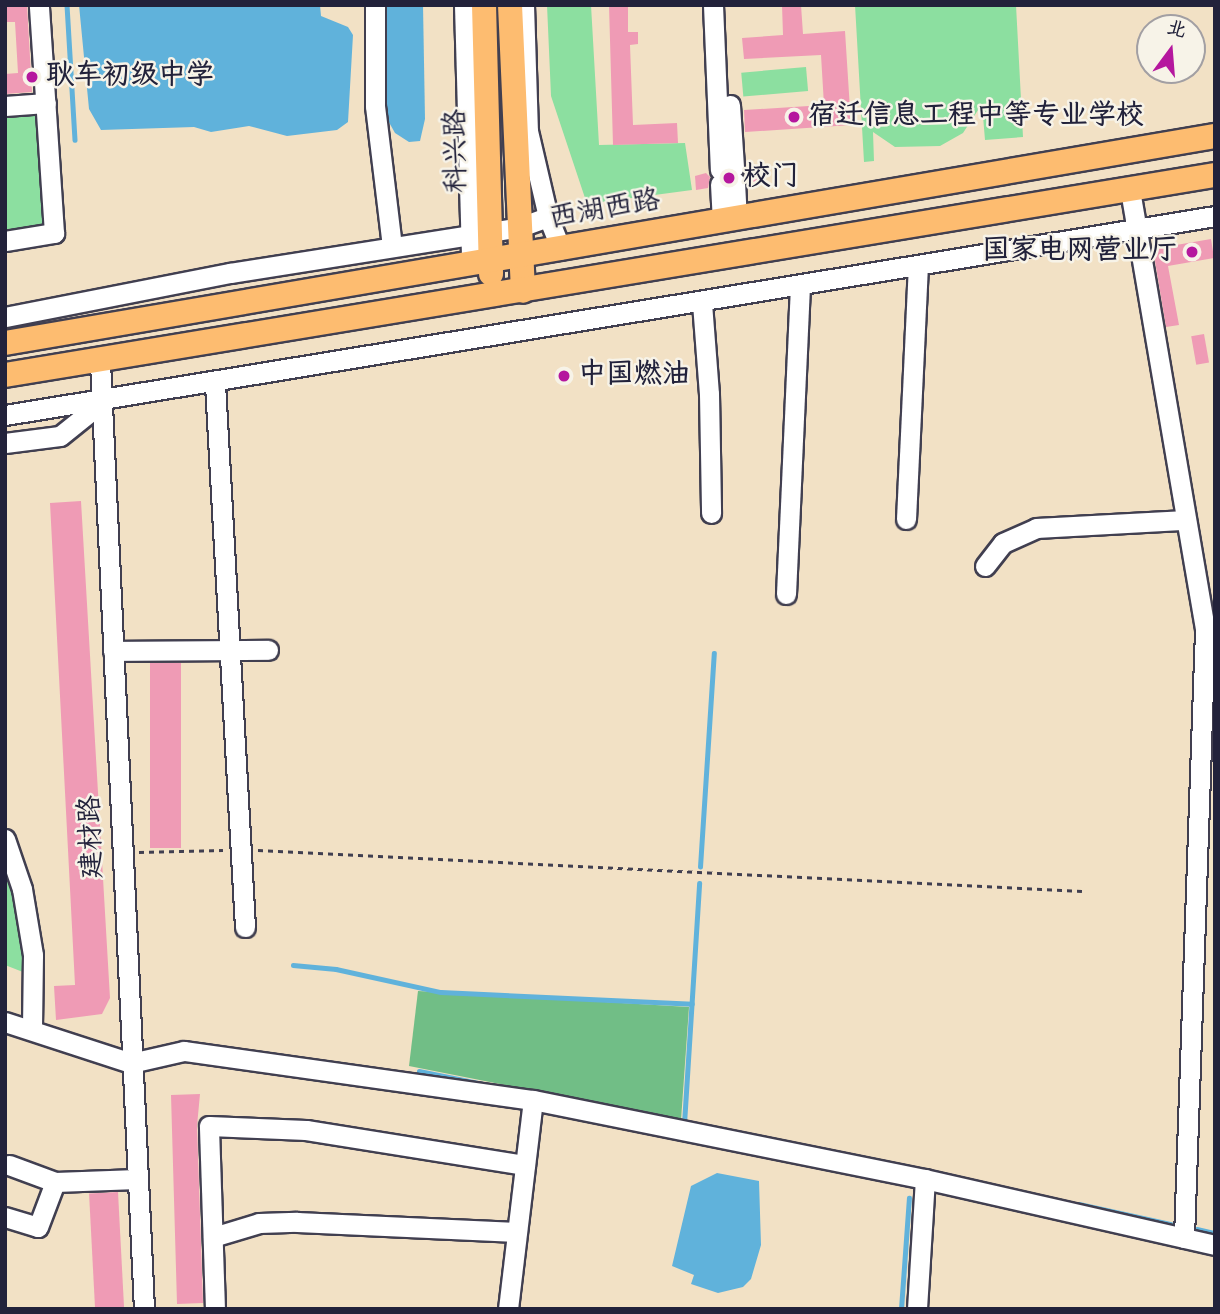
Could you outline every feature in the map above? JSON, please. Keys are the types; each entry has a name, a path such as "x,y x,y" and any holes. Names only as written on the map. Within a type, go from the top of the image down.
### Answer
{"main road":[{"name":"科兴路","path":"484,5 480,232 481,261 493,295"},
{"name":"科兴路","path":"510,5 523,291"},
{"name":"西湖西路","path":"5,343 1215,136"},
{"path":"5,375 100,362 1215,175"}],"street":[{"path":"5,241 54,233 39,5"},
{"path":"375,5 375,106 392,247"},
{"path":"464,5 480,232"},
{"path":"524,5 528,131 548,217 561,248"},
{"path":"713,5 727,176"},
{"path":"725,5 729,220"},
{"path":"5,100 46,101"},
{"path":"5,106 46,101"},
{"path":"1130,190 1186,520 1210,630 1184,1238"},
{"path":"5,415 102,403 1215,216"},
{"path":"5,317 392,247 520,227 548,217"},
{"path":"906,519 918,267"},
{"path":"786,594 800,286"},
{"path":"702,303 709,394 711,513"},
{"name":"建材路","path":"100,362 144,1309"},
{"path":"215,384 246,927"},
{"path":"5,443 60,436 102,403"},
{"path":"985,566 1003,544 1036,528 1186,520"},
{"path":"113,651 268,650"},
{"path":"5,839 22,889 33,955 32,1031"},
{"path":"5,1022 131,1063 184,1051 533,1101 925,1179 1215,1245"},
{"path":"509,1309 533,1101"},
{"path":"215,1309 209,1126 306,1130 525,1166"},
{"path":"9,1165 55,1182 137,1179"},
{"path":"917,1309 925,1179"},
{"path":"5,1217 38,1227 55,1182"},
{"path":"213,1237 259,1223 297,1222 517,1231"}],"path":[{"path":"122,853 241,850 1082,891"}],"green space":[{"path":"547,5 591,5 599,145 685,143 692,190 587,204 551,96"},
{"path":"855,5 1016,5 1023,137 985,140 982,104 963,133 940,146 895,147 873,132 874,161 864,162"},
{"path":"806,67 808,91 743,97 741,73"},
{"path":"42,110 50,233 5,236 5,112"},
{"path":"5,866 17,900 28,974 5,965"},
{"path":"418,991 689,1007 681,1120 409,1066"}],"water":[{"path":"79,5 320,5 321,16 348,27 353,35 348,122 337,130 287,136 249,126 211,132 194,127 101,130 89,109"},
{"path":"382,5 423,5 425,119 420,141 409,142 395,133 381,108"},
{"path":"717,1173 759,1181 761,1245 751,1279 743,1287 718,1293 691,1284 694,1275 672,1266 691,1186"}],"building":[{"path":"5,5 27,5 32,92 5,94 5,74 18,73 15,22 5,22"},
{"path":"609,5 628,5 628,32 638,32 638,44 630,45 633,125 677,123 678,143 613,145"},
{"path":"782,5 801,5 803,34 845,31 851,125 745,132 744,110 824,105 821,55 744,59 742,38 783,35"},
{"path":"754,167 760,170 763,176 760,182 754,185 748,182 745,176 748,170"},
{"path":"706,173 710,177 708,188 696,190 695,176"},
{"path":"1211,239 1214,258 1168,266 1179,325 1166,327 1153,249"},
{"path":"1204,334 1209,363 1196,365 1191,336"},
{"path":"81,501 110,998 102,1014 56,1020 54,986 75,985 50,503"},
{"path":"150,663 181,663 181,848 150,848"},
{"path":"200,1094 197,1126 203,1303 177,1304 171,1095"},
{"path":"118,1192 124,1309 95,1309 89,1194"}],"waterway":[{"path":"67,5 75,140"},
{"path":"700,867 714,653"},
{"path":"684,1124 699,883"},
{"path":"293,965 336,969 441,992 692,1004"},
{"path":"419,1071 483,1084"},
{"path":"901,1309 909,1198"},
{"path":"1079,1204 1171,1224"},
{"path":"1197,1229 1215,1233"}],"place":[{"name":"耿车初级中学","path":"32,77"},
{"name":"宿迁信息工程中等专业学校","path":"794,117"},
{"name":"校门","path":"729,178"},
{"name":"国家电网营业厅","path":"1192,252"},
{"name":"中国燃油","path":"564,376"}]}
